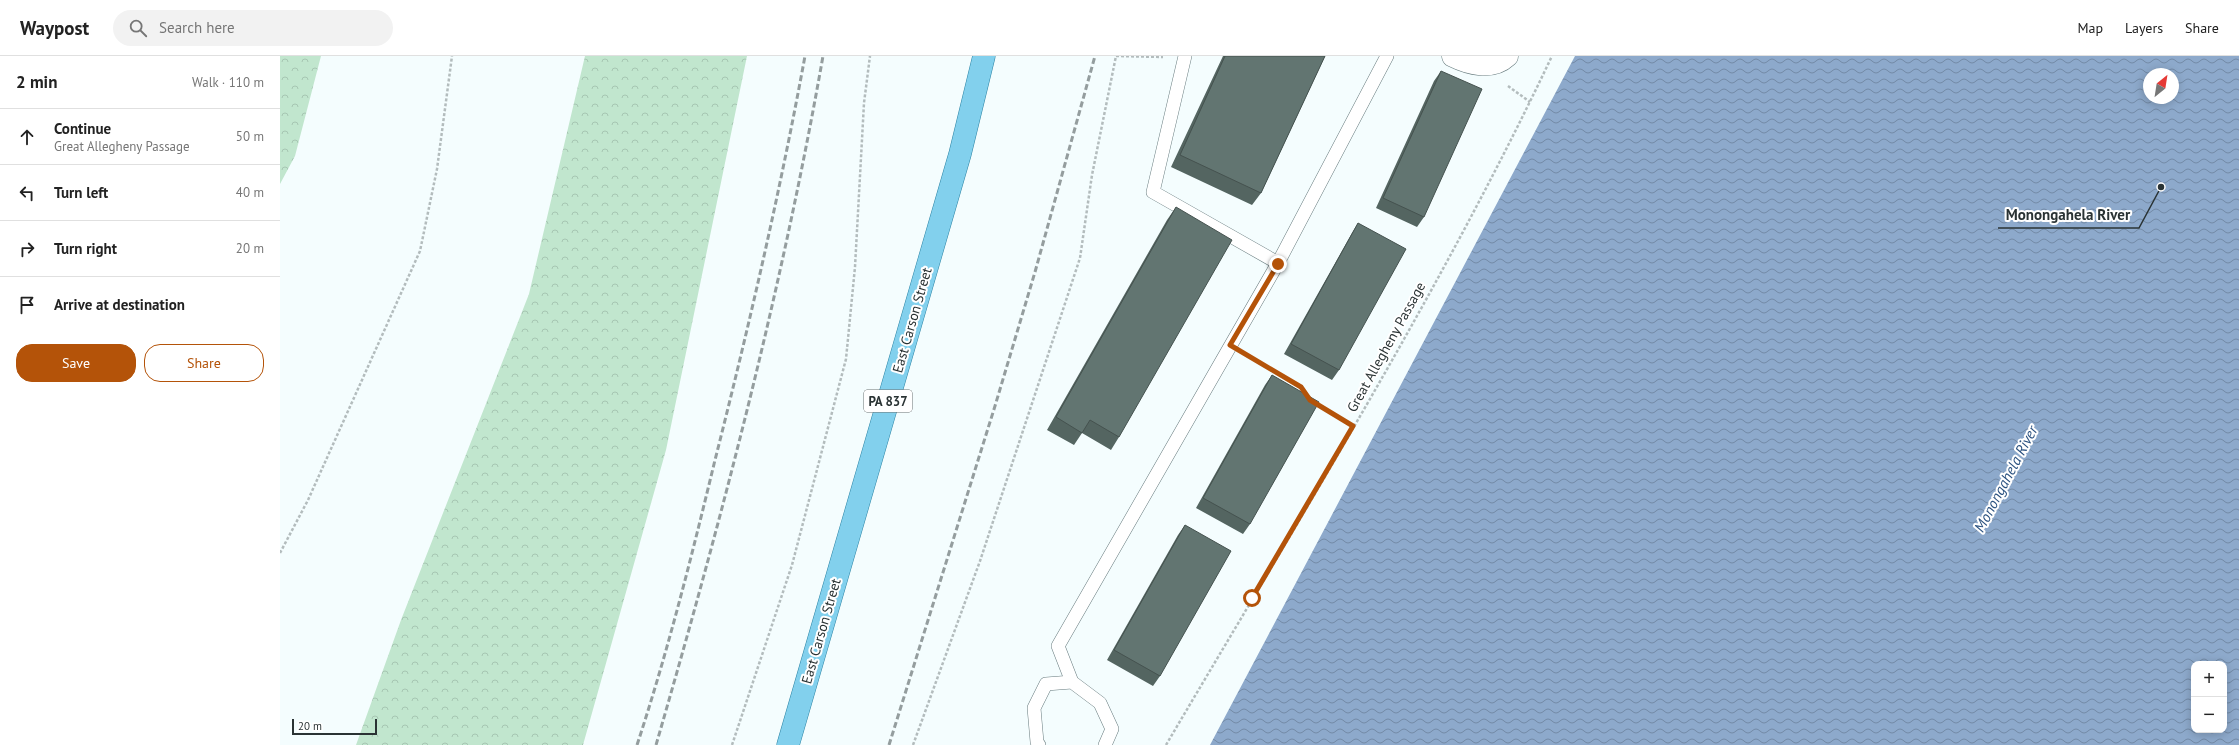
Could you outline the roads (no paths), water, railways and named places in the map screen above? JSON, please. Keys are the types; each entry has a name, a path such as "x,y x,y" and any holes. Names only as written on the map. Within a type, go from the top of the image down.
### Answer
{"main road":[{"name":"East Carson Street","path":"788,745 960,154 984,56"}],"street":[{"path":"1453,56 1478,65 1494,63 1507,56"}],"lane":[{"path":"1185,56 1154,192 1278,264"},
{"path":"1105,745 1112,729 1100,703 1072,682 1058,646 1278,264 1387,56"},
{"path":"1039,745 1036,742 1034,708 1046,684 1072,682"}],"water":[{"path":"1575,56 2239,56 2239,745 1210,745"}],"railway":[{"path":"637,745 679,603 740,359 775,208 805,56"},
{"path":"656,745 727,489 770,317 807,143 823,56"},
{"path":"889,745 995,406 1035,272 1095,56"}],"place":[{"name":"Monongahela River","path":"2161,187"}]}
